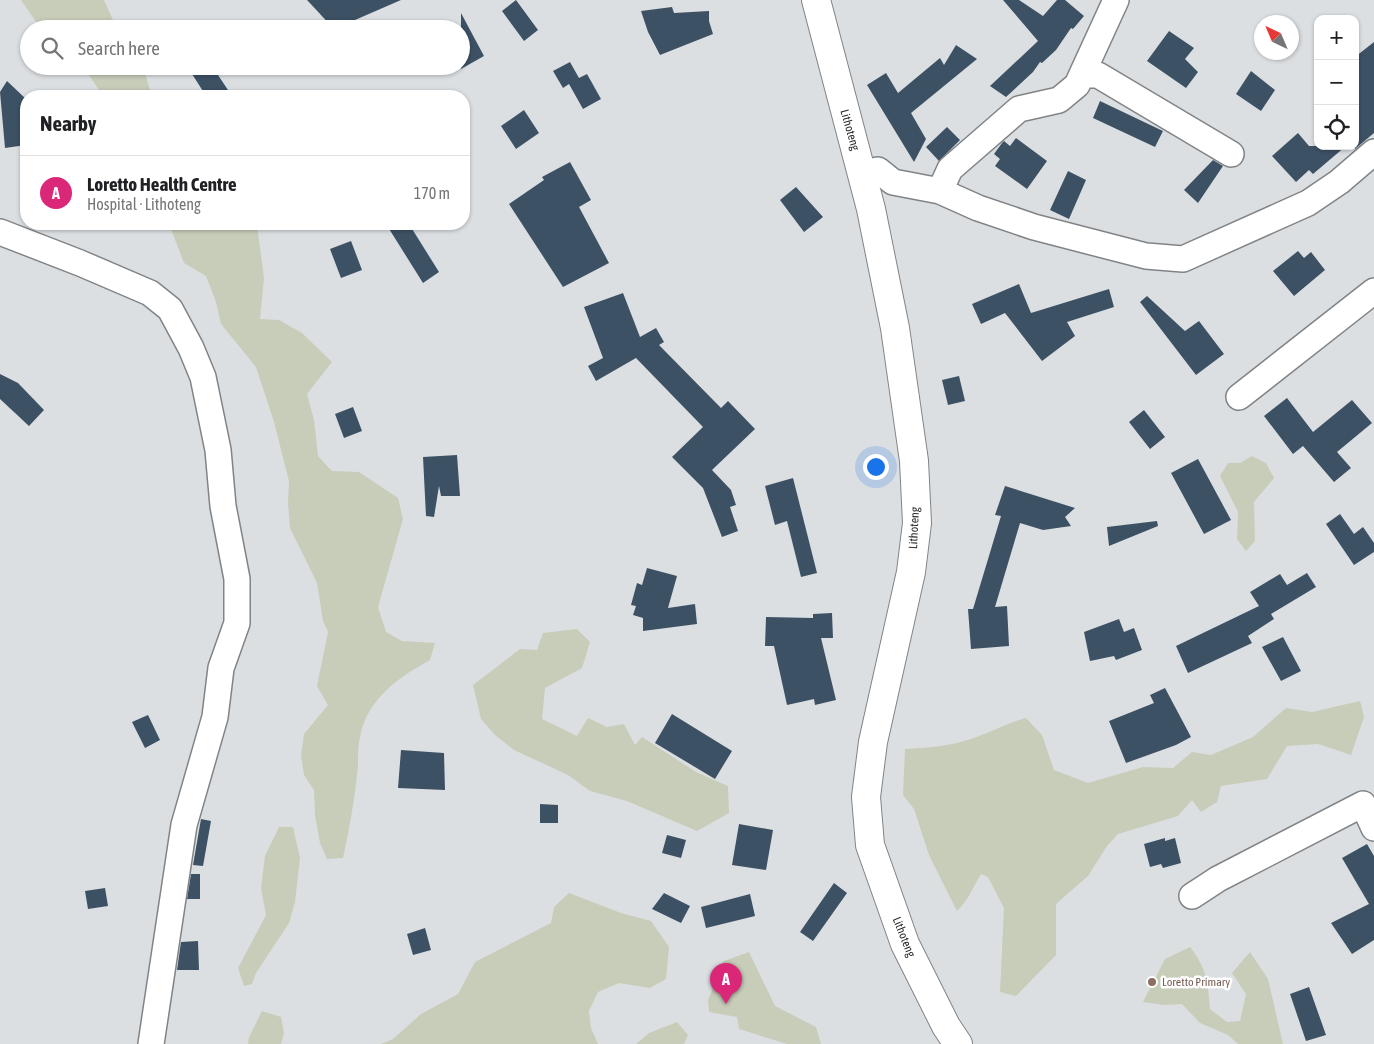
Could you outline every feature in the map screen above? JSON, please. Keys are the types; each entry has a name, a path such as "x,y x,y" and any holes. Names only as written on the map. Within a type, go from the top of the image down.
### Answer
{"main road":[{"name":"Lithoteng","path":"816,0 863,174 896,328 914,461 917,523 911,572 873,742 866,797 870,845 906,944 946,1026 958,1044"}],"street":[{"path":"940,191 950,169 1019,110 1058,100 1077,84 1116,0"},
{"path":"1082,75 1098,75 1231,154"},
{"path":"863,174 878,170 893,182 940,191 978,208 1034,227 1146,256 1183,258 1308,202 1339,182 1374,152"},
{"path":"0,232 150,293 170,310 191,348 203,377 218,450 223,506 237,579 237,623 221,668 215,717 184,825 151,1044"},
{"path":"1239,397 1374,292"},
{"path":"1192,896 1218,878 1364,804 1374,828"}],"green space":[{"path":"21,0 104,0 113,20 35,20"},
{"path":"89,75 146,75 150,90 99,90"},
{"path":"171,230 258,230 264,278 260,319 279,320 302,333 332,362 307,394 314,420 318,456 332,471 359,472 398,498 403,519 378,607 386,632 402,641 435,643 430,660 407,674 386,691 377,700 364,723 359,742 358,770 343,858 327,859 320,843 315,815 314,790 304,775 301,755 304,734 328,705 317,686 328,632 323,621 317,583 290,528 289,481 274,422 256,367 221,324 216,302 206,276 184,263"},
{"path":"1252,456 1266,463 1274,478 1254,502 1255,541 1246,551 1237,539 1238,512 1220,476 1228,463 1240,463"},
{"path":"577,629 590,642 582,668 545,688 542,719 577,736 588,718 607,727 624,724 635,745 642,737 696,772 728,786 729,813 697,831 627,801 590,791 568,775 514,750 495,735 481,719 473,685 520,649 537,650 543,633"},
{"path":"1360,701 1364,717 1351,755 1318,744 1287,746 1267,779 1221,786 1217,802 1201,812 1192,800 1178,816 1118,834 1107,846 1088,876 1056,904 1056,955 1016,996 1000,992 1004,908 988,877 981,874 957,911 929,855 914,809 903,795 905,749 938,746 963,741 1026,718 1042,735 1054,770 1088,783 1143,767 1173,768 1192,752 1211,755 1253,737 1286,708 1312,712"},
{"path":"279,827 293,827 300,858 295,902 289,923 256,973 252,984 244,986 238,968 266,915 261,888 265,856"},
{"path":"569,893 621,913 651,921 669,947 666,979 650,988 619,983 598,992 589,1011 591,1028 598,1044 381,1044 393,1039 421,1014 458,994 475,962 551,923 554,907"},
{"path":"1190,947 1200,962 1206,976 1210,1009 1227,1022 1240,1021 1246,994 1232,973 1250,952 1268,979 1283,1044 1238,1044 1228,1035 1200,1023 1182,1004 1164,1005 1143,1002 1165,959"},
{"path":"749,952 775,1006 816,1027 821,1044 787,1044 739,1029 737,1017 709,1012 708,1000 724,961"},
{"path":"262,1011 281,1017 284,1033 281,1044 248,1044 249,1037"},
{"path":"677,1022 688,1035 684,1044 636,1044 649,1033"}],"building":[{"path":"307,0 401,0 355,20 326,20"},
{"path":"516,0 538,30 524,41 502,11"},
{"path":"1003,0 1019,0 1043,16 1057,0 1065,0 1084,16 1073,29 1071,28 1056,50 1042,63 1040,62 1033,72 1006,97 990,86 1038,41"},
{"path":"672,7 674,13 709,11 709,21 713,34 660,55 648,32 641,11"},
{"path":"470,30 484,56 470,64"},
{"path":"1169,31 1194,48 1185,59 1198,72 1186,88 1147,61"},
{"path":"1374,42 1374,133 1359,146 1359,60 1359,54"},
{"path":"956,45 977,59 911,113 926,139 914,162 867,85 886,73 898,93 940,58 944,65"},
{"path":"570,62 579,78 587,74 601,99 583,109 569,84 563,88 553,71"},
{"path":"1251,71 1275,90 1261,111 1236,94"},
{"path":"193,75 218,75 228,90 202,90"},
{"path":"7,81 20,93 20,146 5,148 0,92"},
{"path":"1100,101 1163,131 1155,147 1093,118"},
{"path":"524,110 539,133 516,149 501,126"},
{"path":"947,127 960,140 939,161 926,147"},
{"path":"1298,133 1309,146 1314,146 1314,150 1341,150 1313,174 1309,170 1296,182 1272,156"},
{"path":"1016,138 1047,161 1027,189 995,166 1000,159 994,154 1002,143 1004,141 1010,146"},
{"path":"1213,160 1223,166 1198,203 1184,190"},
{"path":"570,162 591,200 579,207 609,263 563,287 509,204 544,180 542,177"},
{"path":"1068,171 1086,180 1069,219 1050,210"},
{"path":"796,187 823,217 804,232 780,200"},
{"path":"390,230 413,230 439,272 423,283"},
{"path":"351,241 362,270 341,278 330,249"},
{"path":"1298,251 1304,258 1311,252 1325,270 1294,296 1273,271"},
{"path":"1019,284 1031,313 1109,289 1114,307 1067,322 1075,336 1042,361 1005,313 981,324 972,304"},
{"path":"623,293 640,337 656,328 664,342 659,345 721,408 728,401 755,429 712,470 731,490 736,505 730,507 738,531 722,537 703,488 672,457 703,427 636,358 596,381 588,366 603,358 584,307"},
{"path":"1147,296 1185,331 1199,321 1224,354 1196,375 1140,302"},
{"path":"0,374 18,383 44,410 29,426 0,399"},
{"path":"959,376 965,401 948,405 942,380"},
{"path":"1287,398 1313,432 1352,400 1372,423 1337,452 1351,468 1334,482 1303,446 1293,454 1264,416"},
{"path":"353,407 362,431 344,438 335,414"},
{"path":"1144,410 1165,437 1150,449 1129,422"},
{"path":"457,455 460,496 441,496 439,486 434,517 426,516 423,457"},
{"path":"1198,459 1231,520 1204,534 1171,473"},
{"path":"793,478 817,573 801,577 787,521 775,525 765,486"},
{"path":"1005,486 1075,508 1065,517 1071,526 1043,530 1020,523 995,607 1007,606 1009,646 971,649 968,609 973,609 1001,516 995,515"},
{"path":"1340,514 1354,534 1363,527 1374,543 1374,552 1354,565 1326,524"},
{"path":"1157,521 1158,526 1109,546 1107,527"},
{"path":"647,568 677,576 668,608 695,604 697,624 643,631 643,618 633,615 636,606 631,605 637,583 642,585"},
{"path":"1307,573 1316,587 1271,614 1274,619 1248,636 1252,643 1188,673 1176,646 1259,606 1250,592 1280,574 1287,585"},
{"path":"832,613 833,638 821,638 836,700 815,705 814,699 787,705 774,646 765,646 766,617 813,618 813,614"},
{"path":"1119,619 1124,632 1134,628 1142,650 1116,660 1114,656 1090,661 1084,632"},
{"path":"1283,637 1301,671 1281,681 1262,647"},
{"path":"1165,688 1191,737 1176,745 1126,763 1109,721 1154,703 1150,695"},
{"path":"672,714 732,751 715,779 655,743"},
{"path":"148,715 160,740 145,748 132,722"},
{"path":"401,750 444,753 445,790 398,788"},
{"path":"540,804 558,805 558,823 540,823"},
{"path":"201,819 211,821 203,866 193,865"},
{"path":"739,824 773,830 766,870 732,865"},
{"path":"667,835 686,840 681,858 662,853"},
{"path":"1165,838 1165,841 1175,838 1181,863 1163,868 1161,864 1150,867 1144,844"},
{"path":"1367,844 1374,856 1374,940 1352,954 1331,923 1369,904 1342,858"},
{"path":"191,874 200,874 200,899 187,899"},
{"path":"834,883 847,893 813,941 800,932"},
{"path":"105,888 108,906 88,909 85,891"},
{"path":"664,893 690,906 681,923 652,909"},
{"path":"750,894 755,916 706,928 701,907"},
{"path":"425,928 431,950 413,955 407,934"},
{"path":"198,941 199,970 177,970 181,942"},
{"path":"1309,987 1326,1035 1306,1041 1290,994"}],"place":[{"name":"Loretto Primary","path":"1152,982"},
{"name":"Loretto Health Centre","path":"726,1004"}]}
